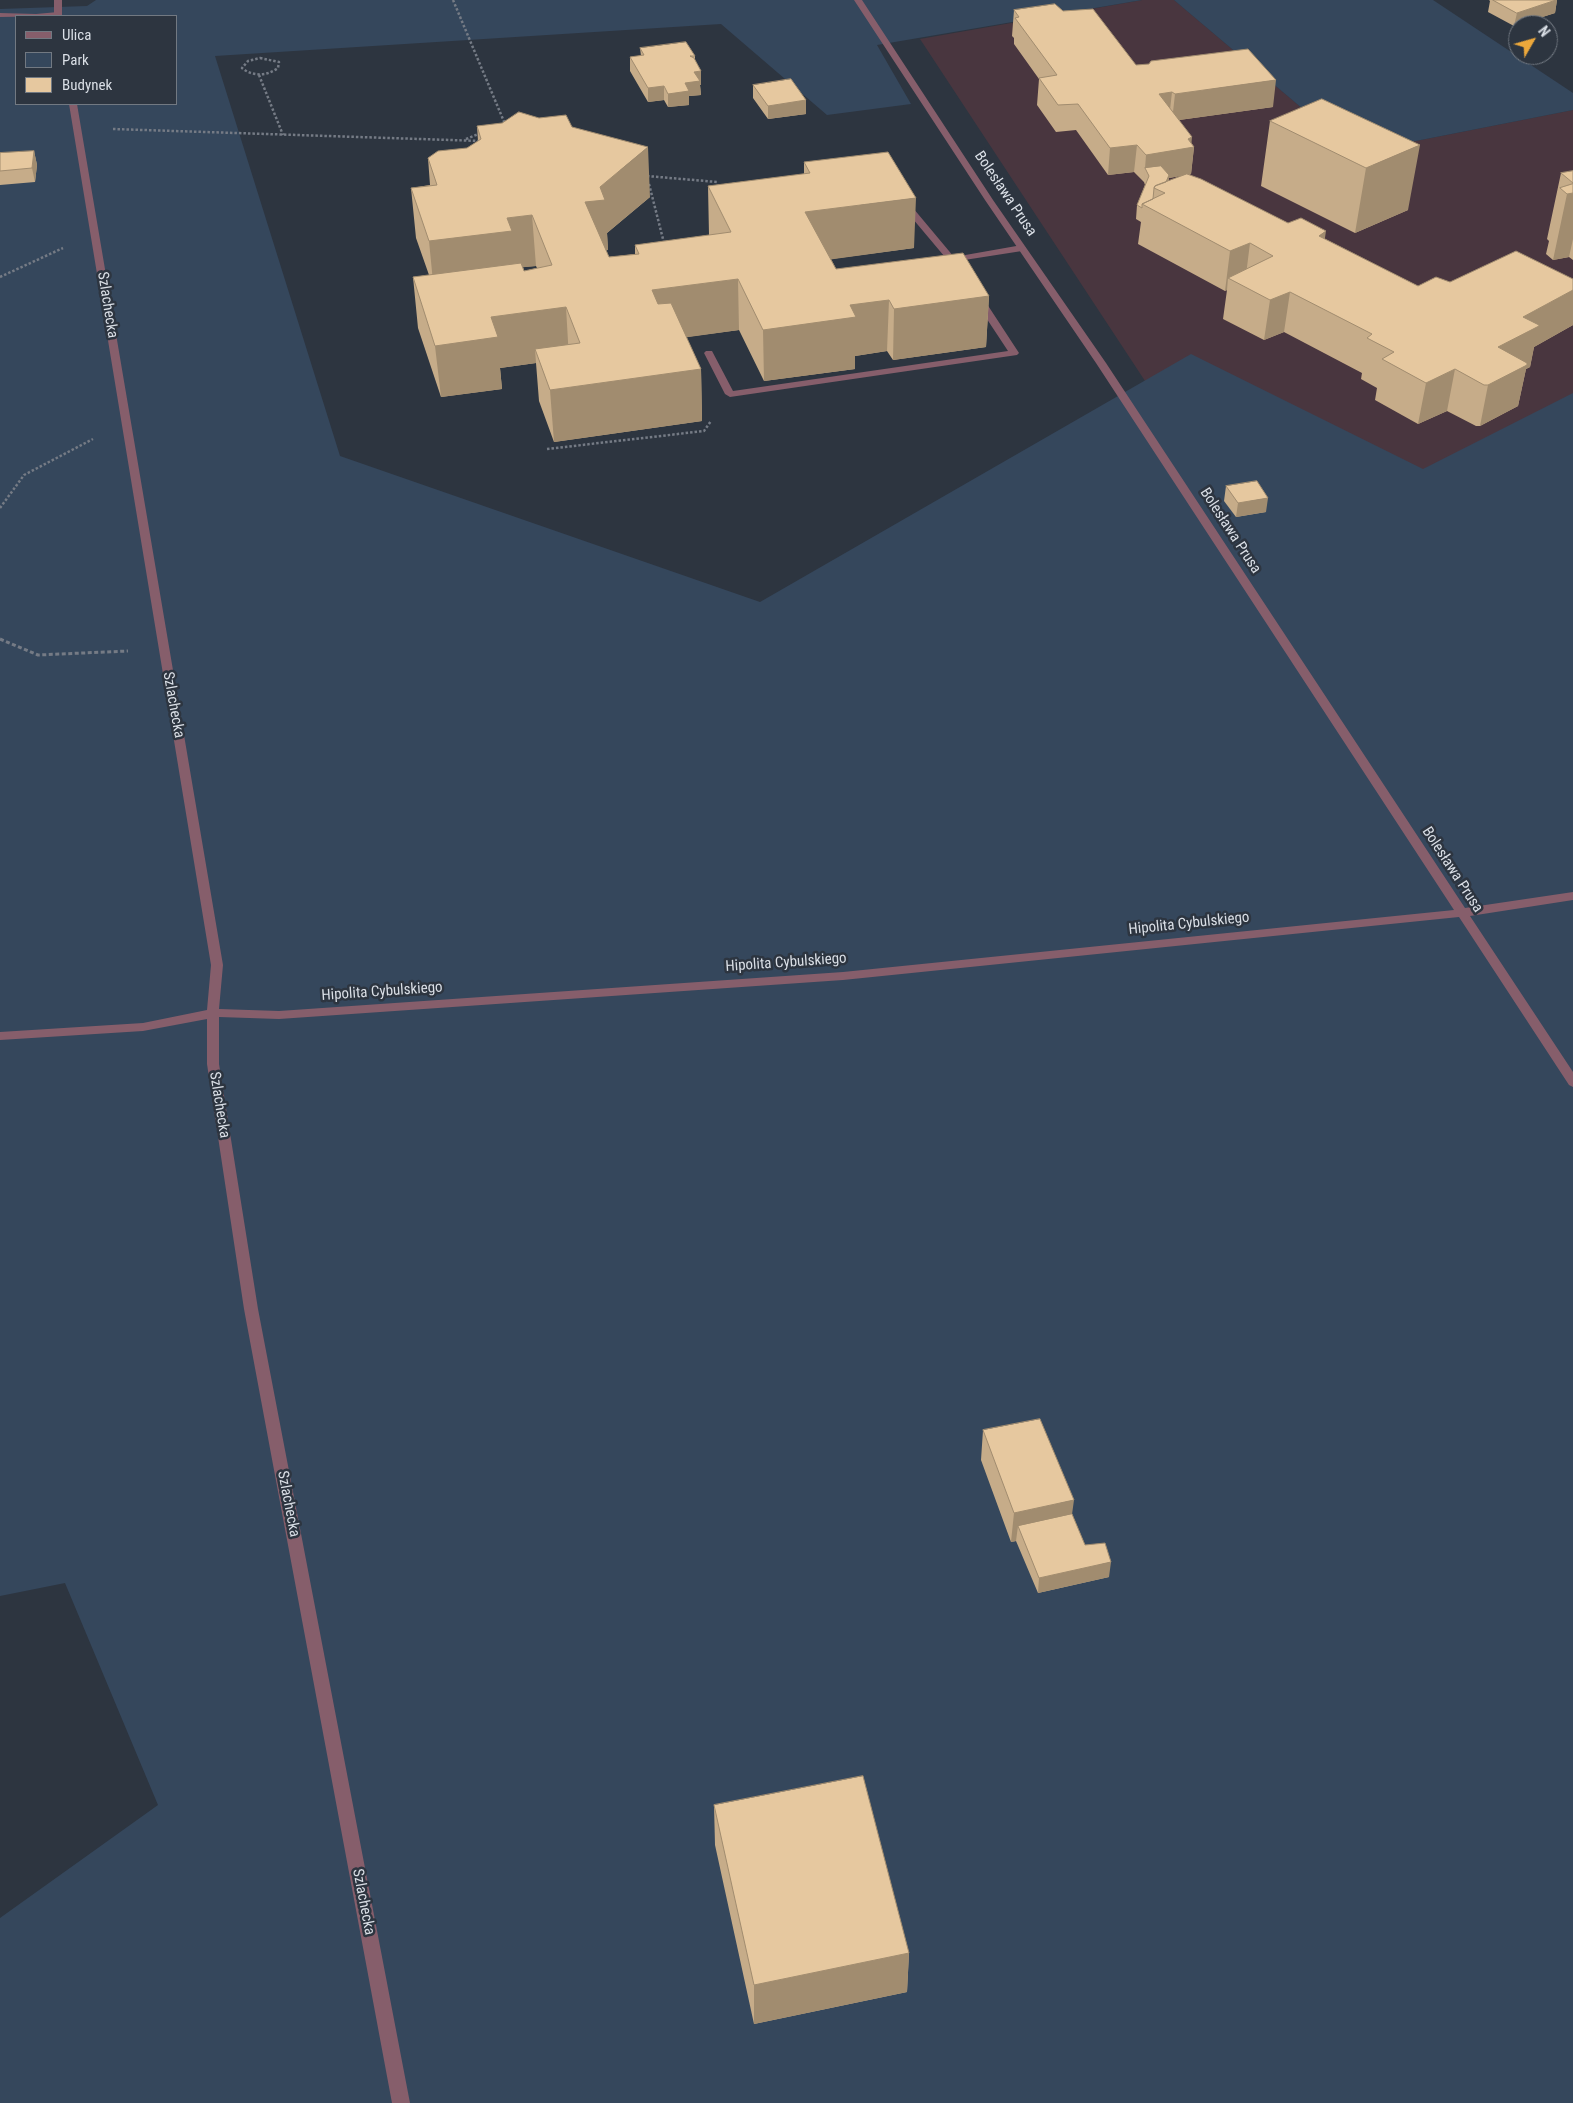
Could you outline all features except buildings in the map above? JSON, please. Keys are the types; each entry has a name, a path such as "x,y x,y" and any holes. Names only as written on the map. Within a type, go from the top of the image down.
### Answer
{"street":[{"path":"58,0 58,15"},
{"name":"Bolesława Prusa","path":"858,0 1022,248 1101,363 1573,1082"},
{"path":"0,15 15,16"},
{"name":"Szlachecka","path":"73,105 217,965 213,1013 213,1064 251,1309 401,2103"},
{"path":"901,199 963,275"},
{"path":"949,260 1022,248"},
{"path":"709,352 730,394 1014,353 974,290"},
{"name":"Hipolita Cybulskiego","path":"0,1036 143,1027 213,1013 279,1015 843,976 1461,913 1573,896"}],"path":[{"path":"453,0 505,124 497,127"},
{"path":"260,58 279,62 280,65 276,70 259,74 248,73 242,66 248,61 260,58"},
{"path":"259,74 283,135"},
{"path":"108,130 483,141"},
{"path":"464,140 488,130"},
{"path":"666,252 647,176 717,182"},
{"path":"0,277 95,234"},
{"path":"547,449 704,431 730,394"},
{"path":"0,508 24,475 126,421"},
{"path":"0,639 38,655 164,649"}],"shaded area":[{"path":"1142,0 1174,0 1355,153 1573,110 1573,866 1224,501 920,39"}],"green space":[{"path":"96,0 1142,0 877,45 911,104 827,115 721,24 215,56 340,456 760,602 1191,354 1423,469 1573,393 1573,2103 0,2103 0,1918 158,1805 65,1583 0,1596 0,9 87,6"},
{"path":"1174,0 1433,0 1508,50 1508,65 1531,65 1573,93 1573,110 1355,153"}]}
